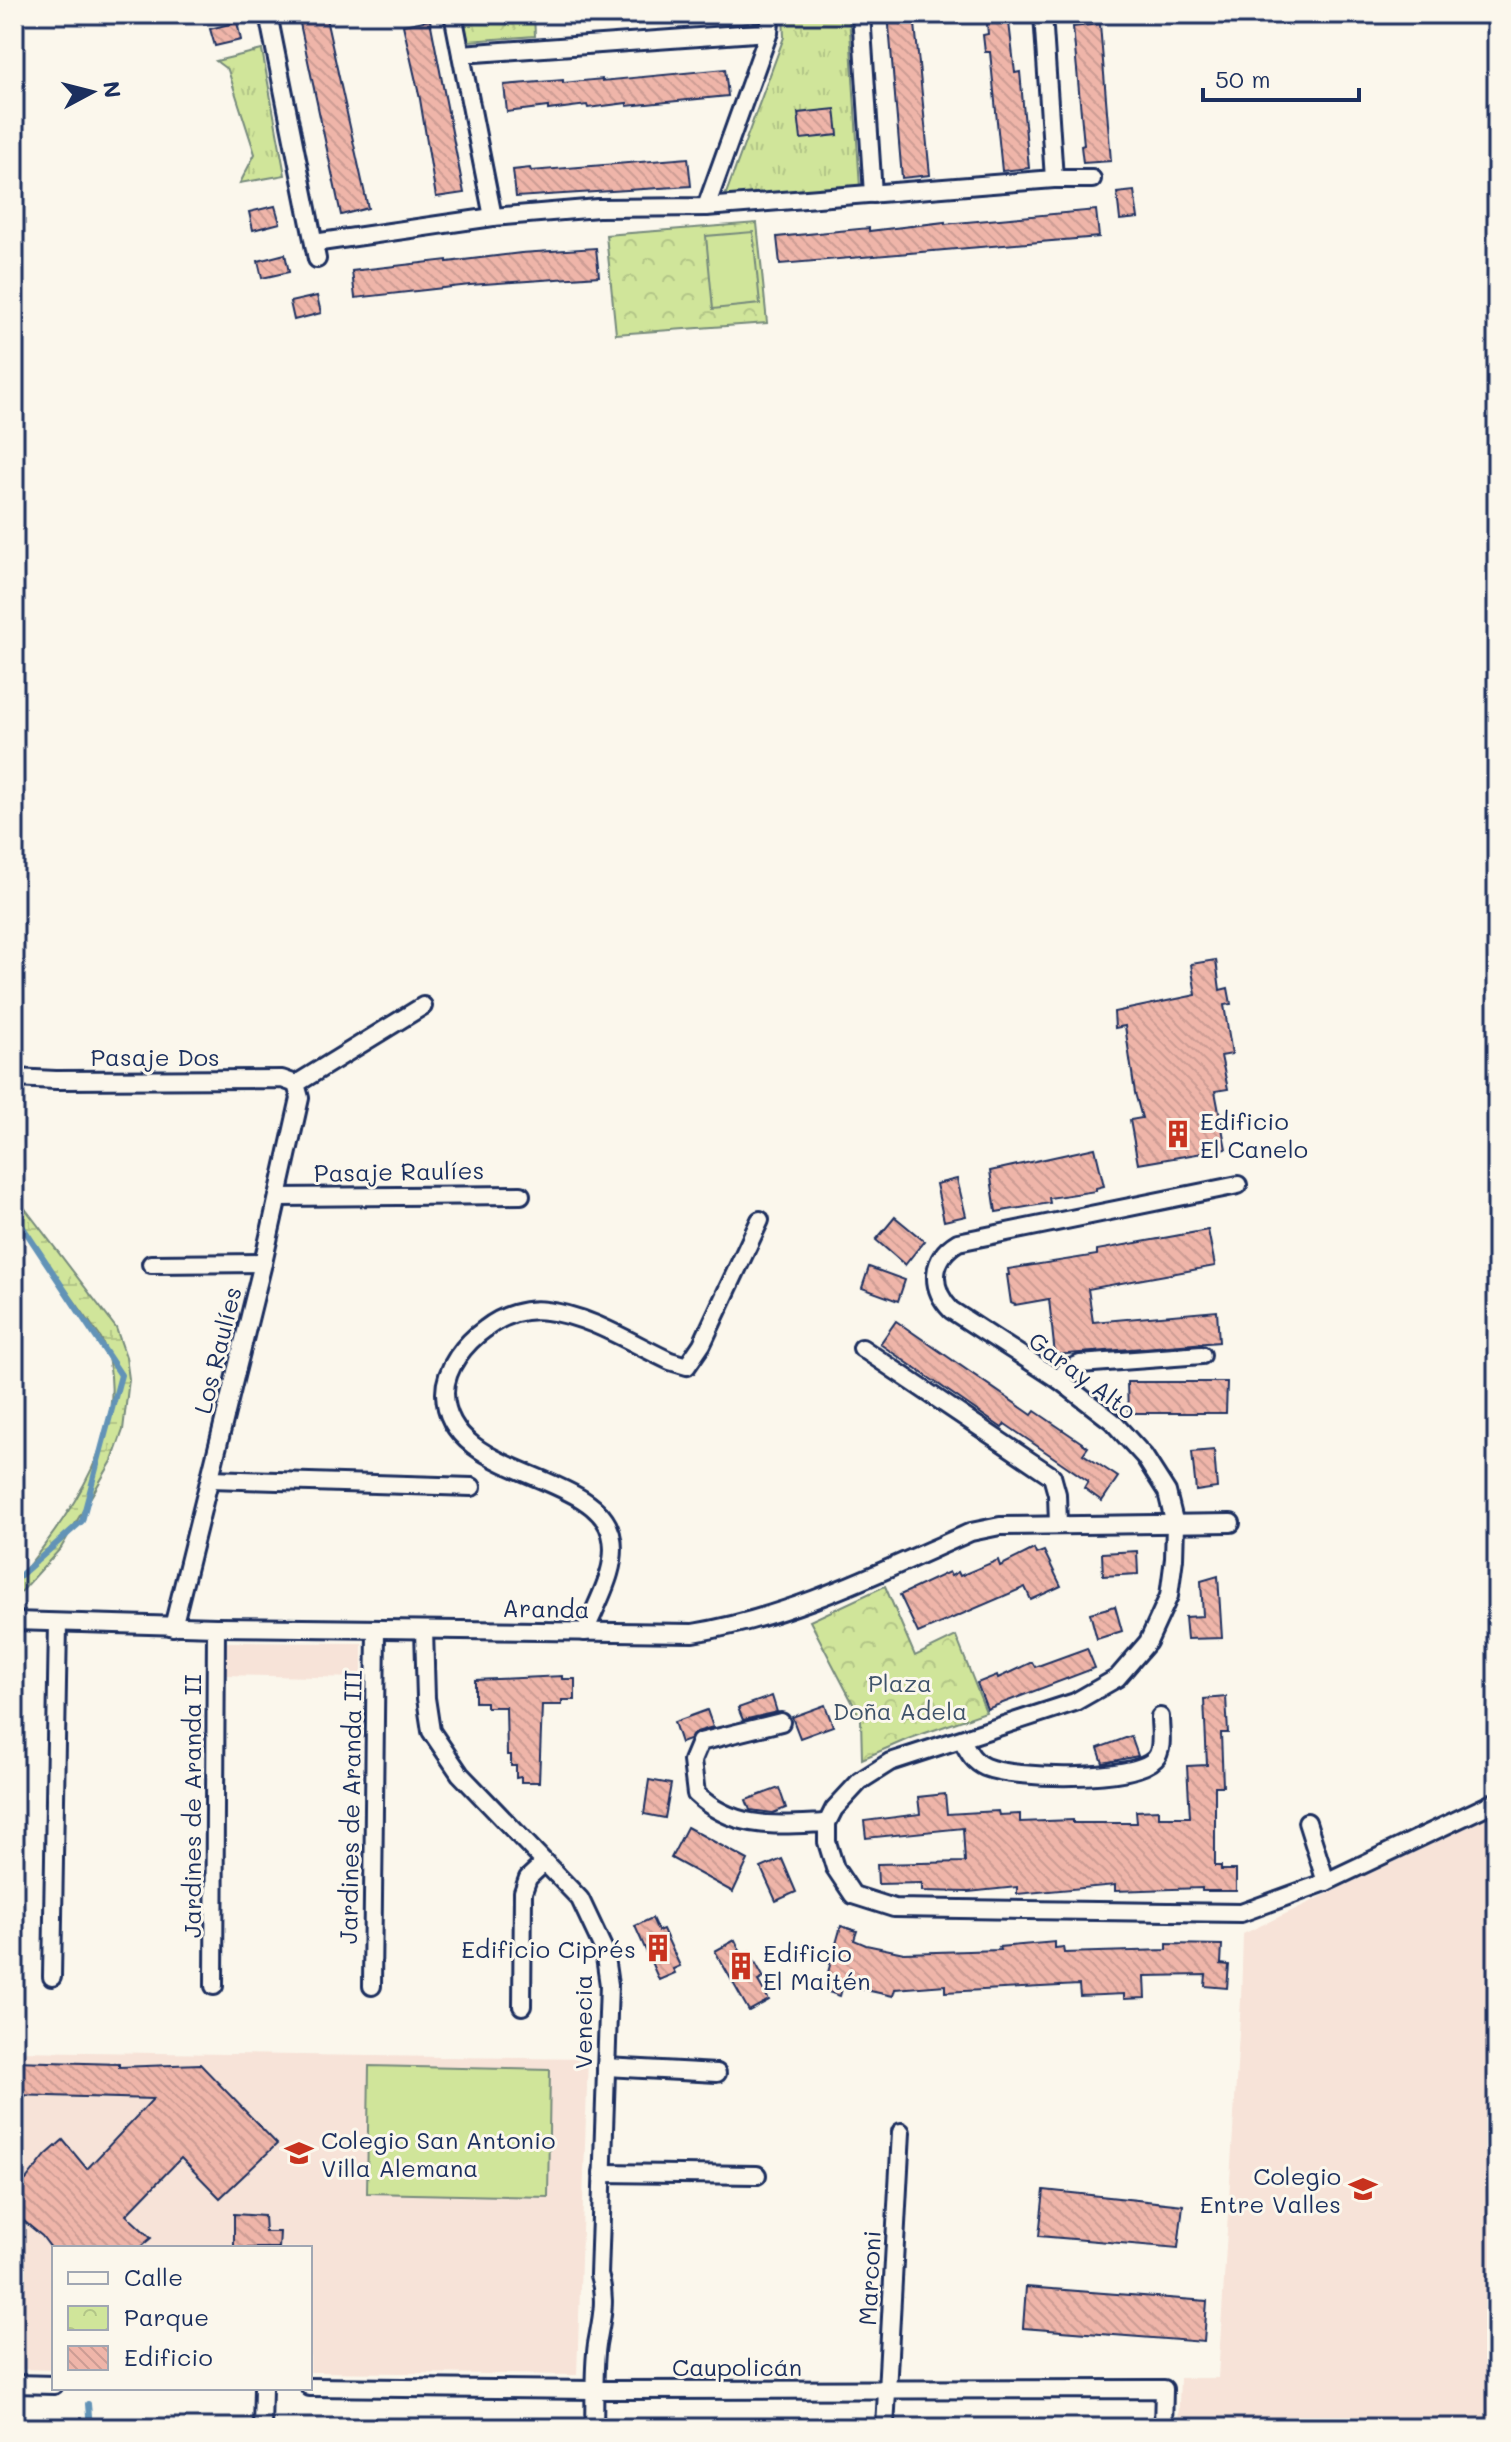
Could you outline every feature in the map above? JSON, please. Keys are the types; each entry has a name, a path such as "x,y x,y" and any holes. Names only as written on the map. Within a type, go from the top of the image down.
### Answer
{"street":[{"path":"268,14 316,251 493,217 598,208 706,207 1054,179 1092,179"},
{"path":"453,14 493,217"},
{"path":"706,207 769,32 771,14"},
{"path":"861,14 873,194"},
{"path":"1043,14 1054,179"},
{"path":"461,54 769,32"},
{"path":"296,1084 423,1006"},
{"name":"Pasaje Dos","path":"14,1078 282,1079 296,1084"},
{"name":"Los Raulíes","path":"173,1627 278,1197 300,1098 296,1084"},
{"name":"Garay Alto","path":"827,1823 834,1809 860,1781 890,1762 1075,1702 1117,1678 1148,1642 1169,1596 1175,1525 1167,1492 1144,1456 1112,1421 1059,1380 961,1318 942,1301 937,1266 947,1249 958,1242 1238,1185"},
{"name":"Pasaje Raulíes","path":"278,1197 521,1195"},
{"path":"585,1632 612,1565 611,1535 601,1514 584,1501 468,1443 453,1426 445,1404 448,1370 483,1330 503,1317 522,1311 544,1310 569,1314 687,1366 702,1344 760,1220"},
{"path":"151,1264 263,1263"},
{"path":"862,1348 1052,1476 1056,1484 1058,1524"},
{"path":"1059,1380 1066,1370 1080,1364 1202,1355"},
{"path":"211,1479 472,1487"},
{"name":"Aranda","path":"15,1622 173,1627 693,1633 728,1627 809,1603 971,1532 1000,1526 1231,1523"},
{"path":"52,1977 58,1623"},
{"name":"Jardines de Aranda II","path":"214,1986 216,1627"},
{"name":"Jardines de Aranda III","path":"372,1986 376,1629"},
{"name":"Venecia","path":"424,1630 426,1698 431,1731 460,1774 580,1899 604,1950 609,1985 599,2275 603,2287 603,2325 597,2342 594,2428"},
{"path":"962,1740 973,1759 992,1769 1034,1775 1116,1774 1134,1770 1155,1759 1160,1751 1160,1717"},
{"path":"781,1722 700,1742 692,1761 696,1794 703,1801 751,1824 827,1823 827,1842 835,1868 853,1895 894,1908 1241,1913 1326,1882 1497,1801"},
{"path":"1307,1822 1326,1882"},
{"path":"522,2006 523,1892 528,1878 544,1863"},
{"path":"606,2067 717,2073"},
{"name":"Marconi","path":"885,2428 901,2132"},
{"path":"602,2173 757,2175"},
{"path":"14,2384 52,2385"},
{"name":"Caupolicán","path":"312,2387 1164,2389 1163,2428"},
{"path":"262,2428 263,2390"}],"shaded area":[{"path":"225,1642 362,1643 362,1678 224,1675"},
{"name":"Colegio Entre Valles","path":"1497,1813 1497,2428 1178,2428 1180,2378 1218,2378 1243,1934"},
{"name":"Colegio San Antonio Villa Alemana","path":"14,2051 588,2059 577,2375 312,2372 312,2246 52,2246 52,2370 14,2369"}],"green space":[{"path":"463,14 534,14 535,36 468,41"},
{"path":"783,14 849,14 860,187 724,199 784,37"},
{"path":"262,50 285,175 240,183 255,154 228,70 216,61"},
{"path":"757,223 767,323 616,334 606,235"},
{"path":"753,232 760,304 713,309 706,236"},
{"path":"14,1194 116,1328 126,1357 129,1379 123,1430 112,1461 61,1548 14,1600 14,1583 55,1531 92,1469 104,1437 111,1403 110,1370 101,1338 14,1217"},
{"name":"Plaza Doña Adela","path":"885,1586 915,1656 956,1636 986,1712 862,1759 861,1719 810,1621"},
{"path":"369,2066 550,2070 548,2197 367,2193"}],"building":[{"path":"298,14 325,14 368,208 341,215"},
{"path":"888,14 914,14 930,175 902,178"},
{"path":"986,14 1008,14 1015,73 1020,72 1029,168 1002,171 990,52 985,52 983,35 988,34"},
{"path":"430,20 464,193 436,197 420,99 403,25"},
{"path":"237,22 241,40 215,46 210,29"},
{"path":"1100,24 1111,161 1083,163 1073,27"},
{"path":"725,69 728,96 627,106 627,103 507,112 504,85 563,80 563,83 602,81"},
{"path":"835,109 838,135 801,139 798,113"},
{"path":"688,158 691,186 516,197 513,170"},
{"path":"1134,191 1138,218 1120,220 1117,193"},
{"path":"275,206 280,223 253,230 249,212"},
{"path":"1096,210 1099,237 780,264 777,237"},
{"path":"596,248 599,276 470,285 355,298 352,271"},
{"path":"285,254 289,272 262,278 258,261"},
{"path":"317,296 321,313 294,320 290,302"},
{"path":"1216,960 1220,990 1228,988 1231,1004 1224,1005 1232,1054 1221,1056 1228,1089 1215,1091 1226,1149 1138,1164 1130,1120 1142,1118 1125,1026 1115,1028 1114,1012 1196,995 1191,964"},
{"path":"1095,1148 1104,1186 1096,1188 1096,1191 1049,1198 1050,1203 996,1212 990,1171"},
{"path":"957,1179 966,1216 944,1221 936,1184"},
{"path":"895,1217 924,1241 905,1265 876,1240"},
{"path":"1208,1230 1215,1266 1088,1289 1093,1322 1217,1311 1219,1342 1055,1355 1049,1299 1015,1305 1011,1303 1008,1269 1097,1255 1097,1250"},
{"path":"869,1267 905,1280 898,1301 862,1288"},
{"path":"896,1321 1032,1415 1035,1411 1088,1447 1083,1454 1118,1477 1102,1501 1084,1488 1088,1481 1005,1424 1002,1428 880,1344"},
{"path":"1127,1382 1227,1382 1226,1413 1128,1413"},
{"path":"1214,1450 1217,1488 1196,1491 1192,1452"},
{"path":"1034,1549 1036,1554 1044,1551 1061,1586 1031,1600 1025,1587 918,1633 900,1595 949,1572 951,1576 958,1572 960,1576 998,1560 1000,1566"},
{"path":"1137,1551 1138,1574 1103,1576 1102,1553"},
{"path":"1218,1576 1222,1638 1187,1639 1185,1617 1203,1616 1201,1581"},
{"path":"1115,1606 1122,1631 1097,1639 1090,1613"},
{"path":"1087,1648 1095,1668 987,1709 977,1683 997,1675 998,1678 1032,1662 1035,1667"},
{"path":"562,1676 562,1679 575,1679 575,1700 562,1700 562,1705 542,1705 539,1782 521,1782 521,1777 516,1778 516,1766 511,1766 511,1755 507,1755 506,1707 486,1707 486,1702 475,1702 475,1680"},
{"path":"772,1696 777,1712 743,1720 738,1708"},
{"path":"1226,1697 1228,1733 1221,1733 1223,1786 1215,1786 1215,1866 1221,1866 1221,1870 1236,1870 1236,1891 1202,1891 1202,1888 1115,1891 1115,1885 1017,1894 1017,1887 968,1892 922,1891 922,1883 878,1884 877,1864 965,1862 963,1828 866,1838 864,1821 920,1814 918,1797 945,1794 947,1814 998,1811 999,1815 1020,1814 1020,1822 1073,1820 1073,1823 1137,1823 1136,1811 1159,1810 1159,1817 1190,1817 1187,1766 1207,1765 1204,1699"},
{"path":"825,1705 833,1726 800,1738 792,1717"},
{"path":"707,1710 713,1727 697,1732 681,1743 674,1722"},
{"path":"1131,1736 1138,1756 1103,1763 1098,1748"},
{"path":"649,1780 671,1784 665,1818 644,1814"},
{"path":"779,1788 786,1808 773,1813 750,1810 746,1800"},
{"path":"687,1827 748,1860 733,1892 671,1858"},
{"path":"782,1859 796,1892 776,1901 761,1868"},
{"name":"Edificio Ciprés","path":"652,1918 658,1931 663,1929 680,1966 673,1969 675,1973 659,1980 635,1926"},
{"path":"841,1926 857,1931 854,1940 904,1953 1000,1950 999,1947 1055,1942 1055,1948 1063,1947 1064,1953 1167,1950 1167,1944 1222,1945 1221,1964 1229,1965 1227,1988 1205,1986 1206,1975 1144,1976 1145,1998 1124,1999 1124,1994 1080,1996 1079,1985 945,1992 945,1985 895,1989 893,1996 843,1985 840,1996 823,1990"},
{"name":"Edificio El Maitén","path":"735,1940 742,1955 749,1951 764,1978 758,1981 769,2000 749,2011 715,1951"},
{"path":"14,2061 119,2064 119,2067 200,2064 277,2144 220,2198 181,2158 126,2215 151,2238 141,2246 51,2248 42,2236 14,2213 14,2173 26,2180 63,2140 87,2169 153,2099 14,2095"},
{"path":"1044,2190 1183,2205 1178,2248 1039,2236"},
{"path":"234,2214 264,2216 265,2232 280,2232 279,2246 234,2246"},
{"path":"1026,2287 1207,2301 1204,2342 1023,2328"}],"waterway":[{"path":"14,1214 121,1375 82,1521 14,1581"},
{"path":"88,2404 90,2428"}],"place":[{"name":"Edificio El Canelo","path":"1178,1134"},
{"name":"Edificio Ciprés","path":"658,1948"},
{"name":"Edificio El Maitén","path":"741,1966"},
{"name":"Colegio San Antonio Villa Alemana","path":"299,2153"},
{"name":"Colegio Entre Valles","path":"1363,2189"}]}
